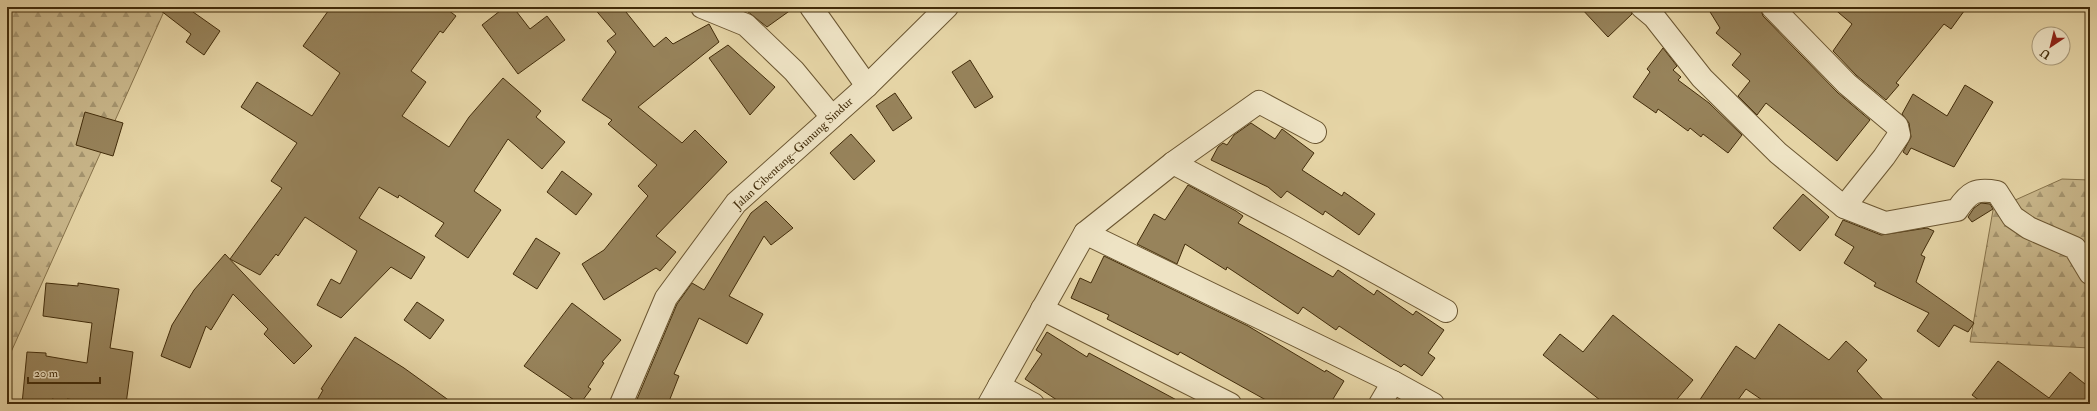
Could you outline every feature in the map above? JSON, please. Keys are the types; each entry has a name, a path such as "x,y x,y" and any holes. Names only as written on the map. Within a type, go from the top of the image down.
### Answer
{"street":[{"path":"702,7 746,25 794,70 832,117"},
{"path":"811,7 867,86"},
{"name":"Jalan Cibentang–Gunung Sindur","path":"621,404 666,298 685,270 736,203 867,86 947,7"},
{"path":"1642,7 1654,17 1702,78 1778,152 1844,207 1885,223 1957,210 1966,196 1983,189 1998,192 2012,217 2029,228 2075,248 2090,273"},
{"path":"1772,7 1847,84 1896,126 1899,135 1884,157 1844,207"},
{"path":"1033,404 994,395 1085,233 1173,163 1259,102 1315,132"},
{"path":"1173,163 1294,227 1446,311"},
{"path":"1085,233 1393,382 1433,404"},
{"path":"1042,309 1230,404"},
{"path":"1380,404 1393,382"}],"green space":[{"path":"7,7 166,7 7,361"},
{"path":"2062,179 2090,180 2090,348 1970,342 1993,210"}],"building":[{"path":"156,7 186,7 220,31 204,55 186,42 191,34"},
{"path":"331,7 444,7 456,16 443,33 440,31 411,71 426,82 402,116 449,147 469,117 503,78 541,111 536,117 565,142 542,169 508,139 474,191 501,210 468,258 435,236 444,223 399,195 398,198 379,187 359,218 425,257 411,279 391,267 341,318 317,305 331,279 340,284 357,251 305,217 278,256 276,254 260,275 230,259 282,188 271,181 297,143 241,107 257,82 312,116 340,73 303,46"},
{"path":"505,7 513,7 530,29 547,16 565,40 518,74 482,25"},
{"path":"593,7 622,7 654,47 666,37 673,44 709,24 719,42 638,107 682,143 695,130 727,162 656,236 676,252 660,271 656,268 604,300 582,264 604,250 648,196 638,186 657,165 608,124 612,120 582,100 616,52 607,41 616,34"},
{"path":"742,7 795,7 767,27"},
{"path":"1580,7 1630,7 1632,14 1608,37"},
{"path":"1707,7 1760,7 1763,16 1838,93 1870,120 1837,161 1766,103 1757,115 1738,96 1750,81 1732,65 1741,54 1716,33 1720,28"},
{"path":"1832,7 1967,7 1951,29 1944,24 1896,83 1899,85 1886,100 1856,75 1833,51 1852,24"},
{"path":"728,45 775,87 750,115 709,58"},
{"path":"1663,48 1677,66 1673,70 1681,77 1678,80 1709,103 1742,135 1728,153 1703,134 1701,137 1690,128 1688,131 1658,109 1656,113 1633,97 1650,72 1647,69"},
{"path":"970,60 993,97 975,108 952,72"},
{"path":"1965,85 1993,102 1954,167 1911,148 1907,155 1903,152 1911,137 1909,123 1902,114 1913,94 1947,116"},
{"path":"895,93 912,118 893,131 876,106"},
{"path":"85,112 123,123 113,156 76,145"},
{"path":"1251,123 1275,139 1282,129 1314,153 1302,170 1342,196 1344,192 1375,214 1359,235 1325,211 1323,215 1287,191 1281,198 1268,187 1211,160 1218,147 1223,143 1227,145 1234,135"},
{"path":"851,134 875,161 854,180 830,153"},
{"path":"562,171 592,194 576,215 547,192"},
{"path":"1188,185 1243,216 1238,223 1333,277 1338,270 1374,295 1377,290 1413,315 1416,311 1444,330 1428,353 1435,358 1422,376 1404,364 1401,367 1339,326 1336,330 1303,307 1298,314 1227,267 1226,270 1185,244 1177,264 1137,244 1154,214 1165,220"},
{"path":"1803,194 1829,217 1800,251 1773,228"},
{"path":"766,201 793,228 771,245 764,236 729,296 763,314 747,344 699,318 674,374 679,376 668,404 635,404 677,304 692,283 704,290 751,213"},
{"path":"1981,203 1990,204 1993,209 1972,222 1968,217 1974,208"},
{"path":"1843,220 1881,235 1927,228 1934,231 1921,255 1925,257 1916,282 1974,323 1968,332 1954,325 1939,347 1917,331 1929,313 1874,286 1876,283 1844,263 1854,247 1835,235"},
{"path":"536,238 560,253 537,289 513,274"},
{"path":"225,254 312,346 294,364 264,334 268,329 233,294 211,330 206,326 190,368 161,356 172,325 194,290"},
{"path":"1104,256 1248,326 1325,372 1326,370 1344,381 1330,404 1273,404 1180,352 1178,355 1107,319 1109,315 1071,298 1080,278 1091,283"},
{"path":"46,283 78,286 78,283 119,289 110,348 133,352 126,404 104,404 67,399 66,402 52,399 52,404 22,404 27,352 46,353 46,356 87,363 92,323 43,316"},
{"path":"417,302 444,320 430,339 404,320"},
{"path":"572,303 621,340 602,362 604,363 588,387 591,389 580,404 524,366"},
{"path":"1613,315 1693,380 1673,404 1605,404 1543,355 1560,334 1583,352"},
{"path":"1779,324 1829,360 1846,341 1867,360 1857,371 1887,404 1768,404 1746,389 1735,404 1697,404 1736,346 1755,359"},
{"path":"1047,332 1087,357 1089,353 1184,404 1063,404 1025,379 1042,354 1036,350"},
{"path":"355,337 404,368 454,404 315,404 323,390 321,389"},
{"path":"1998,361 2049,398 2070,372 2090,388 2090,404 1984,404 1972,395"}]}
